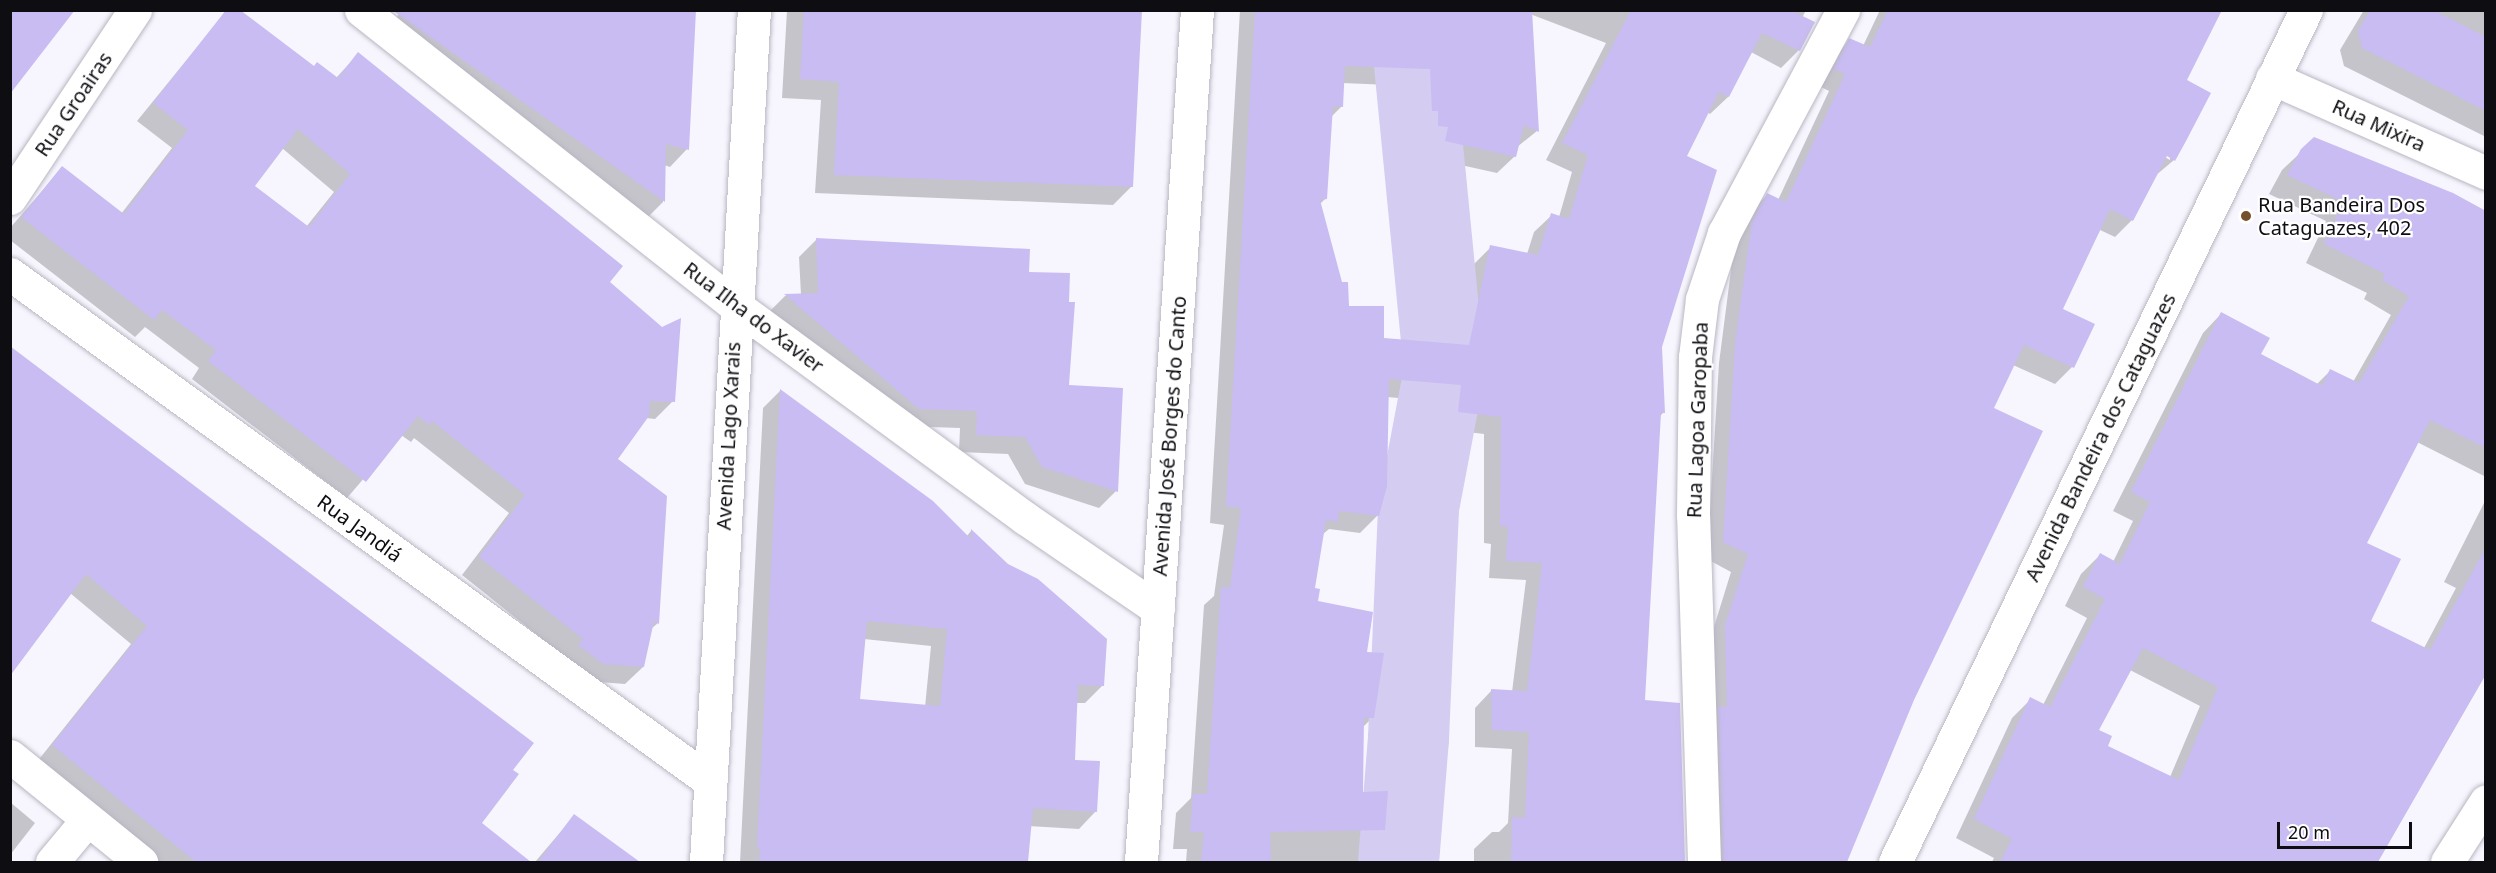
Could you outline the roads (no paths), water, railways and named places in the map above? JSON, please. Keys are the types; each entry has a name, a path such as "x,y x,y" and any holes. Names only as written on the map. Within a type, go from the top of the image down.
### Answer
{"street":[{"name":"Rua Groairas","path":"10,198 135,10"},
{"name":"Rua Ilha do Xavier","path":"361,10 735,305 1024,518 1158,609"},
{"name":"Avenida Lago Xarais","path":"706,862 735,305 754,10"},
{"name":"Avenida José Borges do Canto","path":"1141,862 1197,10"},
{"name":"Rua Lagoa Garopaba","path":"1704,862 1693,515 1695,357 1702,299 1724,233 1843,10"},
{"name":"Avenida Bandeira dos Cataguazes","path":"1895,862 2306,10"},
{"name":"Rua Mixira","path":"2272,78 2486,173"},
{"name":"Rua Jandiá","path":"10,274 710,782"},
{"path":"10,756 141,862"},
{"path":"2447,862 2486,801"},
{"path":"52,862 87,820"}],"waterway":[{"path":"1398,862 1408,738 1418,507 1444,370 1409,10"}],"place":[{"name":"Rua Bandeira Dos Cataguazes, 402","path":"2246,216"}]}
